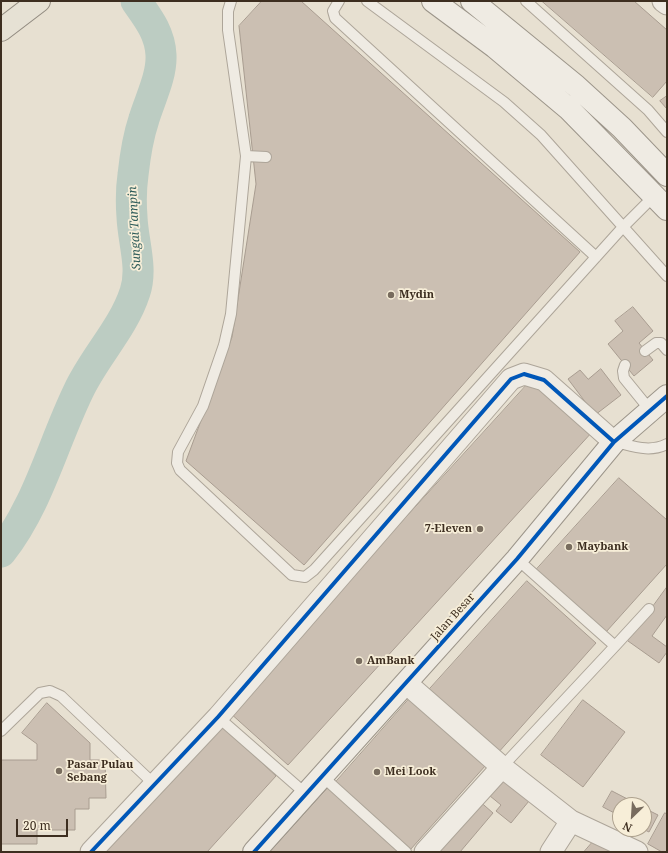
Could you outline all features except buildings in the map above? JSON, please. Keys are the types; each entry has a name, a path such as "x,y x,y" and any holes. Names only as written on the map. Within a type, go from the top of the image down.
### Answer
{"main road":[{"path":"1,30 37,2"}],"street":[{"path":"433,1 495,47 569,109 661,202"},
{"path":"472,1 576,86 622,128 667,175"},
{"path":"663,1 667,4"},
{"path":"91,852 218,717 511,379 524,374 544,380 614,442"},
{"name":"Jalan Besar","path":"254,852 517,559 614,442 667,396"},
{"path":"406,683 502,767 571,821 637,852"},
{"path":"425,852 502,767"},
{"path":"551,852 571,821"}],"lane":[{"path":"231,1 228,11 228,30 246,156 231,314 224,345 203,406 178,452 177,463 180,470 292,575 305,577 314,570 623,227 661,202"},
{"path":"339,1 333,11 335,18 596,257"},
{"path":"367,1 504,102 541,135 667,276"},
{"path":"526,1 648,110 667,132"},
{"path":"246,156 266,157"},
{"path":"645,351 656,343 661,343 667,350"},
{"path":"626,365 623,371 624,378 650,410"},
{"path":"614,442 648,449 657,449 667,444"},
{"path":"517,559 615,646"},
{"path":"502,767 649,609"},
{"path":"1,731 40,692 50,691 61,696 154,784"},
{"path":"218,717 306,794"},
{"path":"322,776 406,852"}],"waterway":[{"name":"Sungai Tampin","path":"1,552 14,534 35,495 78,392 92,367 116,331 135,292 138,264 133,226 131,196 132,180 138,140 158,79 161,63 160,47 156,33 136,1"}],"cycle path":[{"path":"91,852 218,717 511,379 524,374 544,380 614,442"},
{"path":"254,852 517,559 614,442 667,396"}],"place":[{"name":"Mydin","path":"391,295"},
{"name":"7-Eleven","path":"480,529"},
{"name":"Maybank","path":"569,547"},
{"name":"AmBank","path":"359,661"},
{"name":"Pasar Pulau Sebang","path":"59,771"},
{"name":"Mei Look","path":"377,772"}]}
